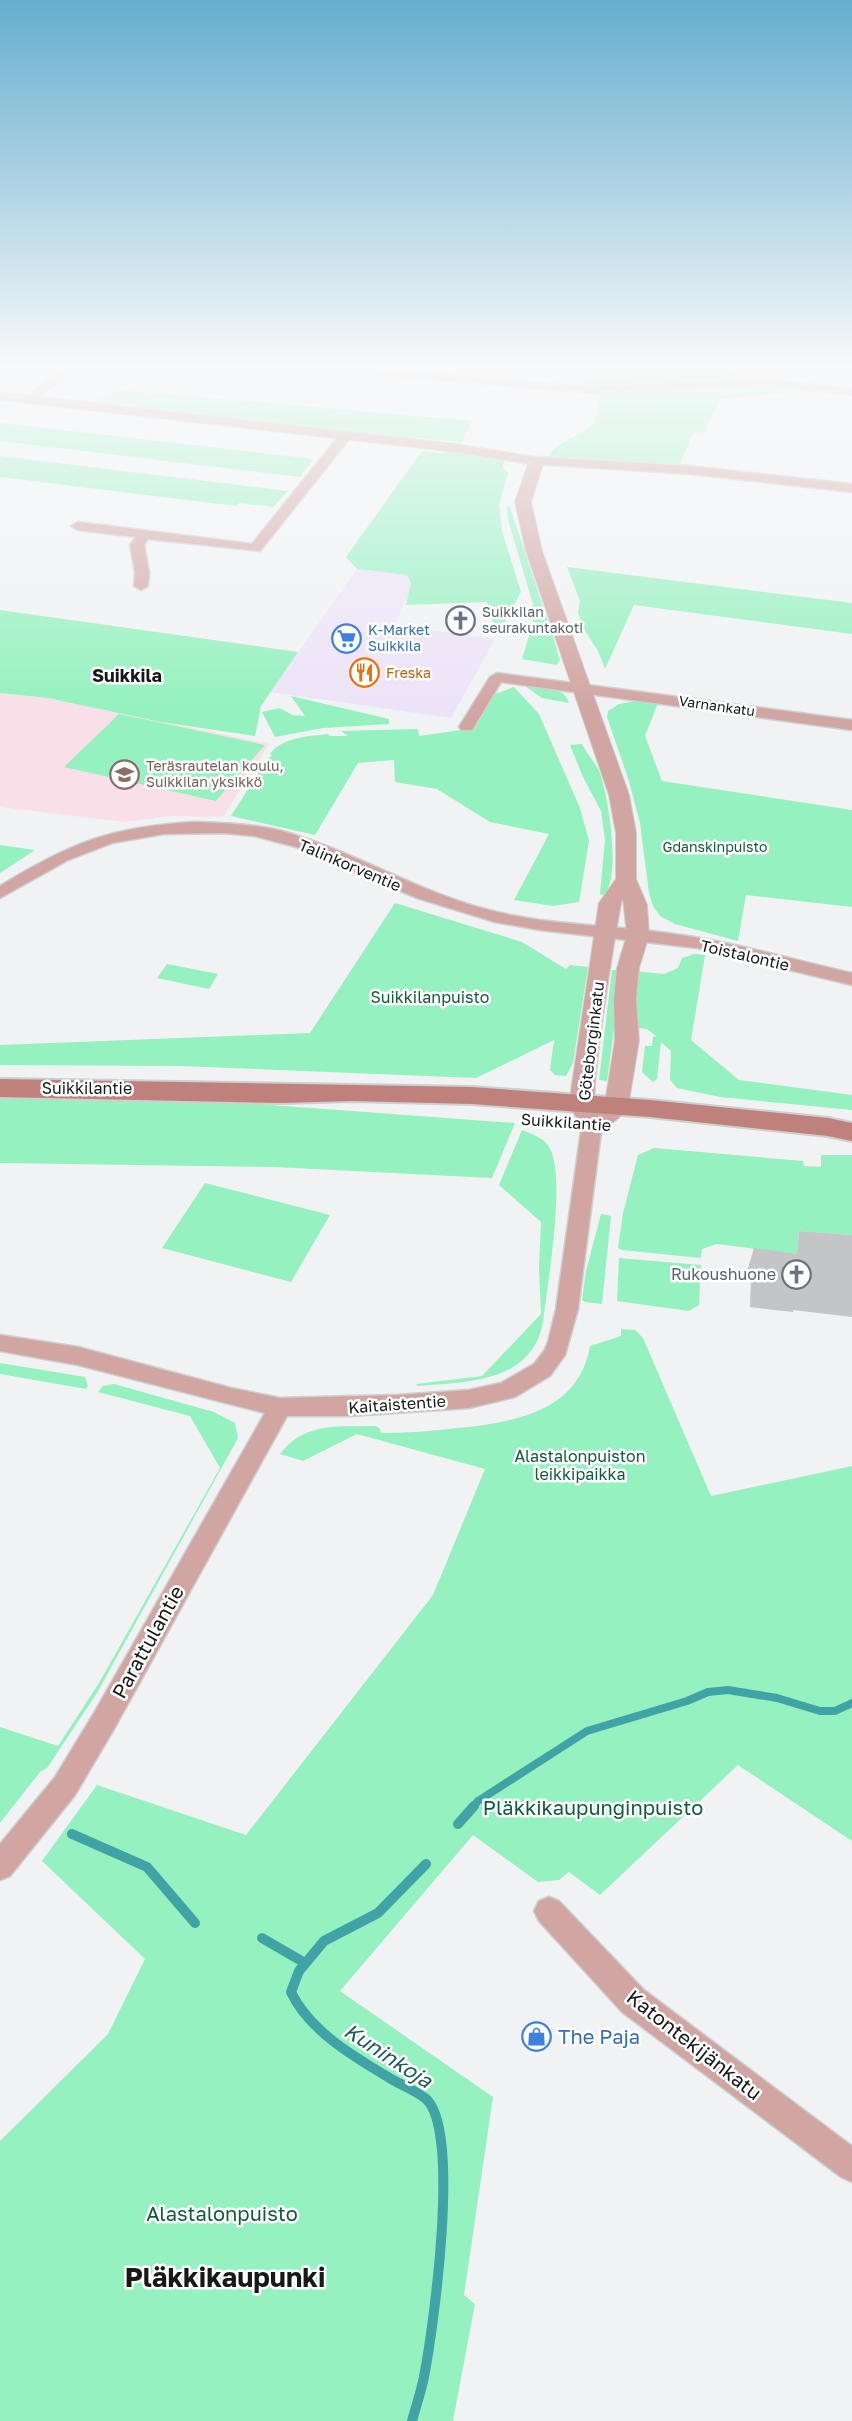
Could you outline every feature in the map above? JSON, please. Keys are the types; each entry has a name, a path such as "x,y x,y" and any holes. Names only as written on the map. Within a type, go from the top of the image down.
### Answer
{"main road":[{"name":"Suikkilantie","path":"0,1088 150,1088 282,1094 348,1106 587,1114 737,1136 852,1142"},
{"name":"Suikkilantie","path":"587,1114 616,1107 751,1118 852,1132"}],"street":[{"path":"78,526 255,548 309,481"},
{"name":"Göteborginkatu","path":"530,481 523,502 524,513 534,551 619,795 626,833 626,879 636,905 638,934 628,968 625,999 627,1040 616,1107"},
{"path":"788,481 852,488"},
{"path":"141,586 142,572 137,545 146,534"},
{"name":"Varnankatu","path":"467,727 497,677 852,725"},
{"name":"Talinkorventie","path":"0,893 73,851 100,841 144,830 219,829 256,833 305,844 426,897 463,909 532,924 638,934"},
{"name":"Göteborginkatu","path":"587,1114 605,931 610,903 626,879"},
{"name":"Toistalontie","path":"638,934 677,939 852,979"},
{"name":"Kaitaistentie","path":"0,1343 78,1356 231,1397 280,1407 349,1407 469,1399 507,1391 542,1371 554,1355 559,1342 567,1309 587,1114"},
{"name":"Parattulantie","path":"0,1866 65,1786 104,1721 280,1407"},
{"name":"Katontekijänkatu","path":"549,1911 633,2001 852,2166"}],"shaded area":[{"path":"357,569 407,575 411,583 410,593 394,625 495,639 451,718 270,692"},
{"name":"Teräsrautelan koulu, Suikkilan yksikkö","path":"0,693 48,698 269,744 223,817 172,816 124,822 0,807"}],"green space":[{"path":"32,481 206,481 288,491 273,507 239,503 236,506"},
{"path":"401,481 506,481 499,505 502,531 521,592 497,636 487,602 406,605 411,583 407,575 357,569 346,557"},
{"path":"507,506 510,507 554,640 560,660 557,665 522,659 533,623 533,604 508,520"},
{"path":"567,567 852,603 852,634 634,605 605,669 578,613 580,601"},
{"path":"0,610 298,652 261,706 255,736 161,722 48,698 0,693"},
{"path":"525,686 557,690 566,697 569,703 542,698"},
{"path":"514,687 539,714 580,808 589,841 579,902 553,906 514,900 549,834 490,822 437,789 395,782 394,760 358,763 315,835 231,816 268,758 272,756 270,754 282,744 297,738 329,734 329,736 348,736 341,731 418,729 419,736 475,728 495,694"},
{"path":"291,696 389,719 389,724 323,728 275,737 262,712 280,708 292,715 305,716"},
{"name":"Gdanskinpuisto","path":"636,701 658,703 645,736 662,781 852,810 852,907 746,895 738,941 675,924 660,916 653,906 649,893 640,823 629,781 607,717 608,711 619,704"},
{"path":"119,714 265,745 216,801 64,767"},
{"path":"582,744 600,772 610,820 612,872 604,896 600,894 605,840 601,811 583,777 570,745"},
{"path":"0,845 35,850 0,873"},
{"name":"Suikkilanpuisto","path":"395,903 522,942 566,969 570,965 588,967 573,1063 566,1076 555,1075 550,1070 554,1040 476,1078 180,1066 0,1065 0,1045 310,1033"},
{"path":"694,954 705,955 691,1040 739,1080 852,1095 852,1110 720,1097 677,1088 670,1080 671,1051 661,1042 657,1079 653,1082 642,1072 645,1046 652,1046 653,1037 656,1036 647,1029 638,1028 632,999 635,971 664,974 678,968 682,958"},
{"path":"167,964 218,974 209,989 157,978"},
{"path":"612,970 622,970 607,1081 599,1080"},
{"path":"0,1097 204,1100 515,1123 492,1178 275,1167 0,1163"},
{"path":"522,1130 541,1139 549,1147 554,1161 556,1181 551,1258 543,1322 536,1342 526,1357 512,1368 495,1375 457,1383 418,1386 416,1384 482,1376 541,1314 539,1267 541,1222 499,1185"},
{"path":"654,1148 803,1161 804,1166 821,1167 821,1155 852,1155 852,1235 799,1231 797,1254 717,1244 702,1249 701,1258 622,1250 618,1248 623,1213 638,1155"},
{"path":"205,1183 330,1215 291,1282 162,1248"},
{"path":"601,1214 611,1216 602,1304 582,1300 586,1271"},
{"path":"619,1258 701,1265 699,1305 689,1311 617,1301"},
{"name":"Alastalonpuisto","path":"621,1329 635,1330 643,1338 711,1496 852,1466 852,1841 738,1765 600,1895 569,1872 559,1880 538,1882 473,1835 340,1991 493,2097 464,2295 475,2304 453,2421 0,2421 0,2141 108,2034 145,1959 42,1861 97,1785 246,1835 433,1595 485,1469 357,1434 303,1461 280,1454 290,1443 300,1436 324,1428 376,1426 381,1433 410,1432 479,1425 521,1417 541,1410 573,1386 583,1368 590,1346 621,1336"},
{"path":"0,1363 85,1377 88,1386 86,1389 0,1374"},
{"path":"114,1384 214,1412 235,1423 238,1438 97,1693 47,1768 40,1772 0,1823 0,1727 58,1746 99,1683 220,1468 190,1416 98,1392 103,1386"}],"building":[{"name":"Rukoushuone","path":"799,1231 852,1235 852,1317 750,1307 751,1279 745,1278 754,1248 797,1254"}],"waterway":[{"name":"Kuninkoja","path":"473,1807 478,1801 587,1731 687,1701 708,1692 728,1690 777,1698 820,1711 835,1711 852,1703"},
{"name":"Kuninkoja","path":"458,1824 474,1806"},
{"path":"72,1834 147,1867 195,1923"},
{"name":"Kuninkoja","path":"412,2421 423,2383 428,2353 442,2231 442,2147 436,2116 425,2098 364,2063 322,2032 299,2006 291,1992 299,1971 324,1941 378,1913 426,1864"},
{"path":"262,1938 305,1963"}],"place":[{"name":"Suikkilan seurakuntakoti","path":"461,620"},
{"name":"K-Market Suikkila","path":"347,638"},
{"name":"Freska","path":"365,673"},
{"name":"Teräsrautelan koulu, Suikkilan yksikkö","path":"125,774"},
{"name":"Rukoushuone","path":"797,1274"},
{"name":"The Paja","path":"537,2037"}],"district":[{"name":"Suikkila","path":"127,676"},
{"name":"Pläkkikaupunki","path":"225,2278"}],"park label":[{"name":"Alastalonpuiston leikkipaikka","path":"580,1465"},
{"name":"Pläkkikaupunginpuisto","path":"593,1808"}]}
